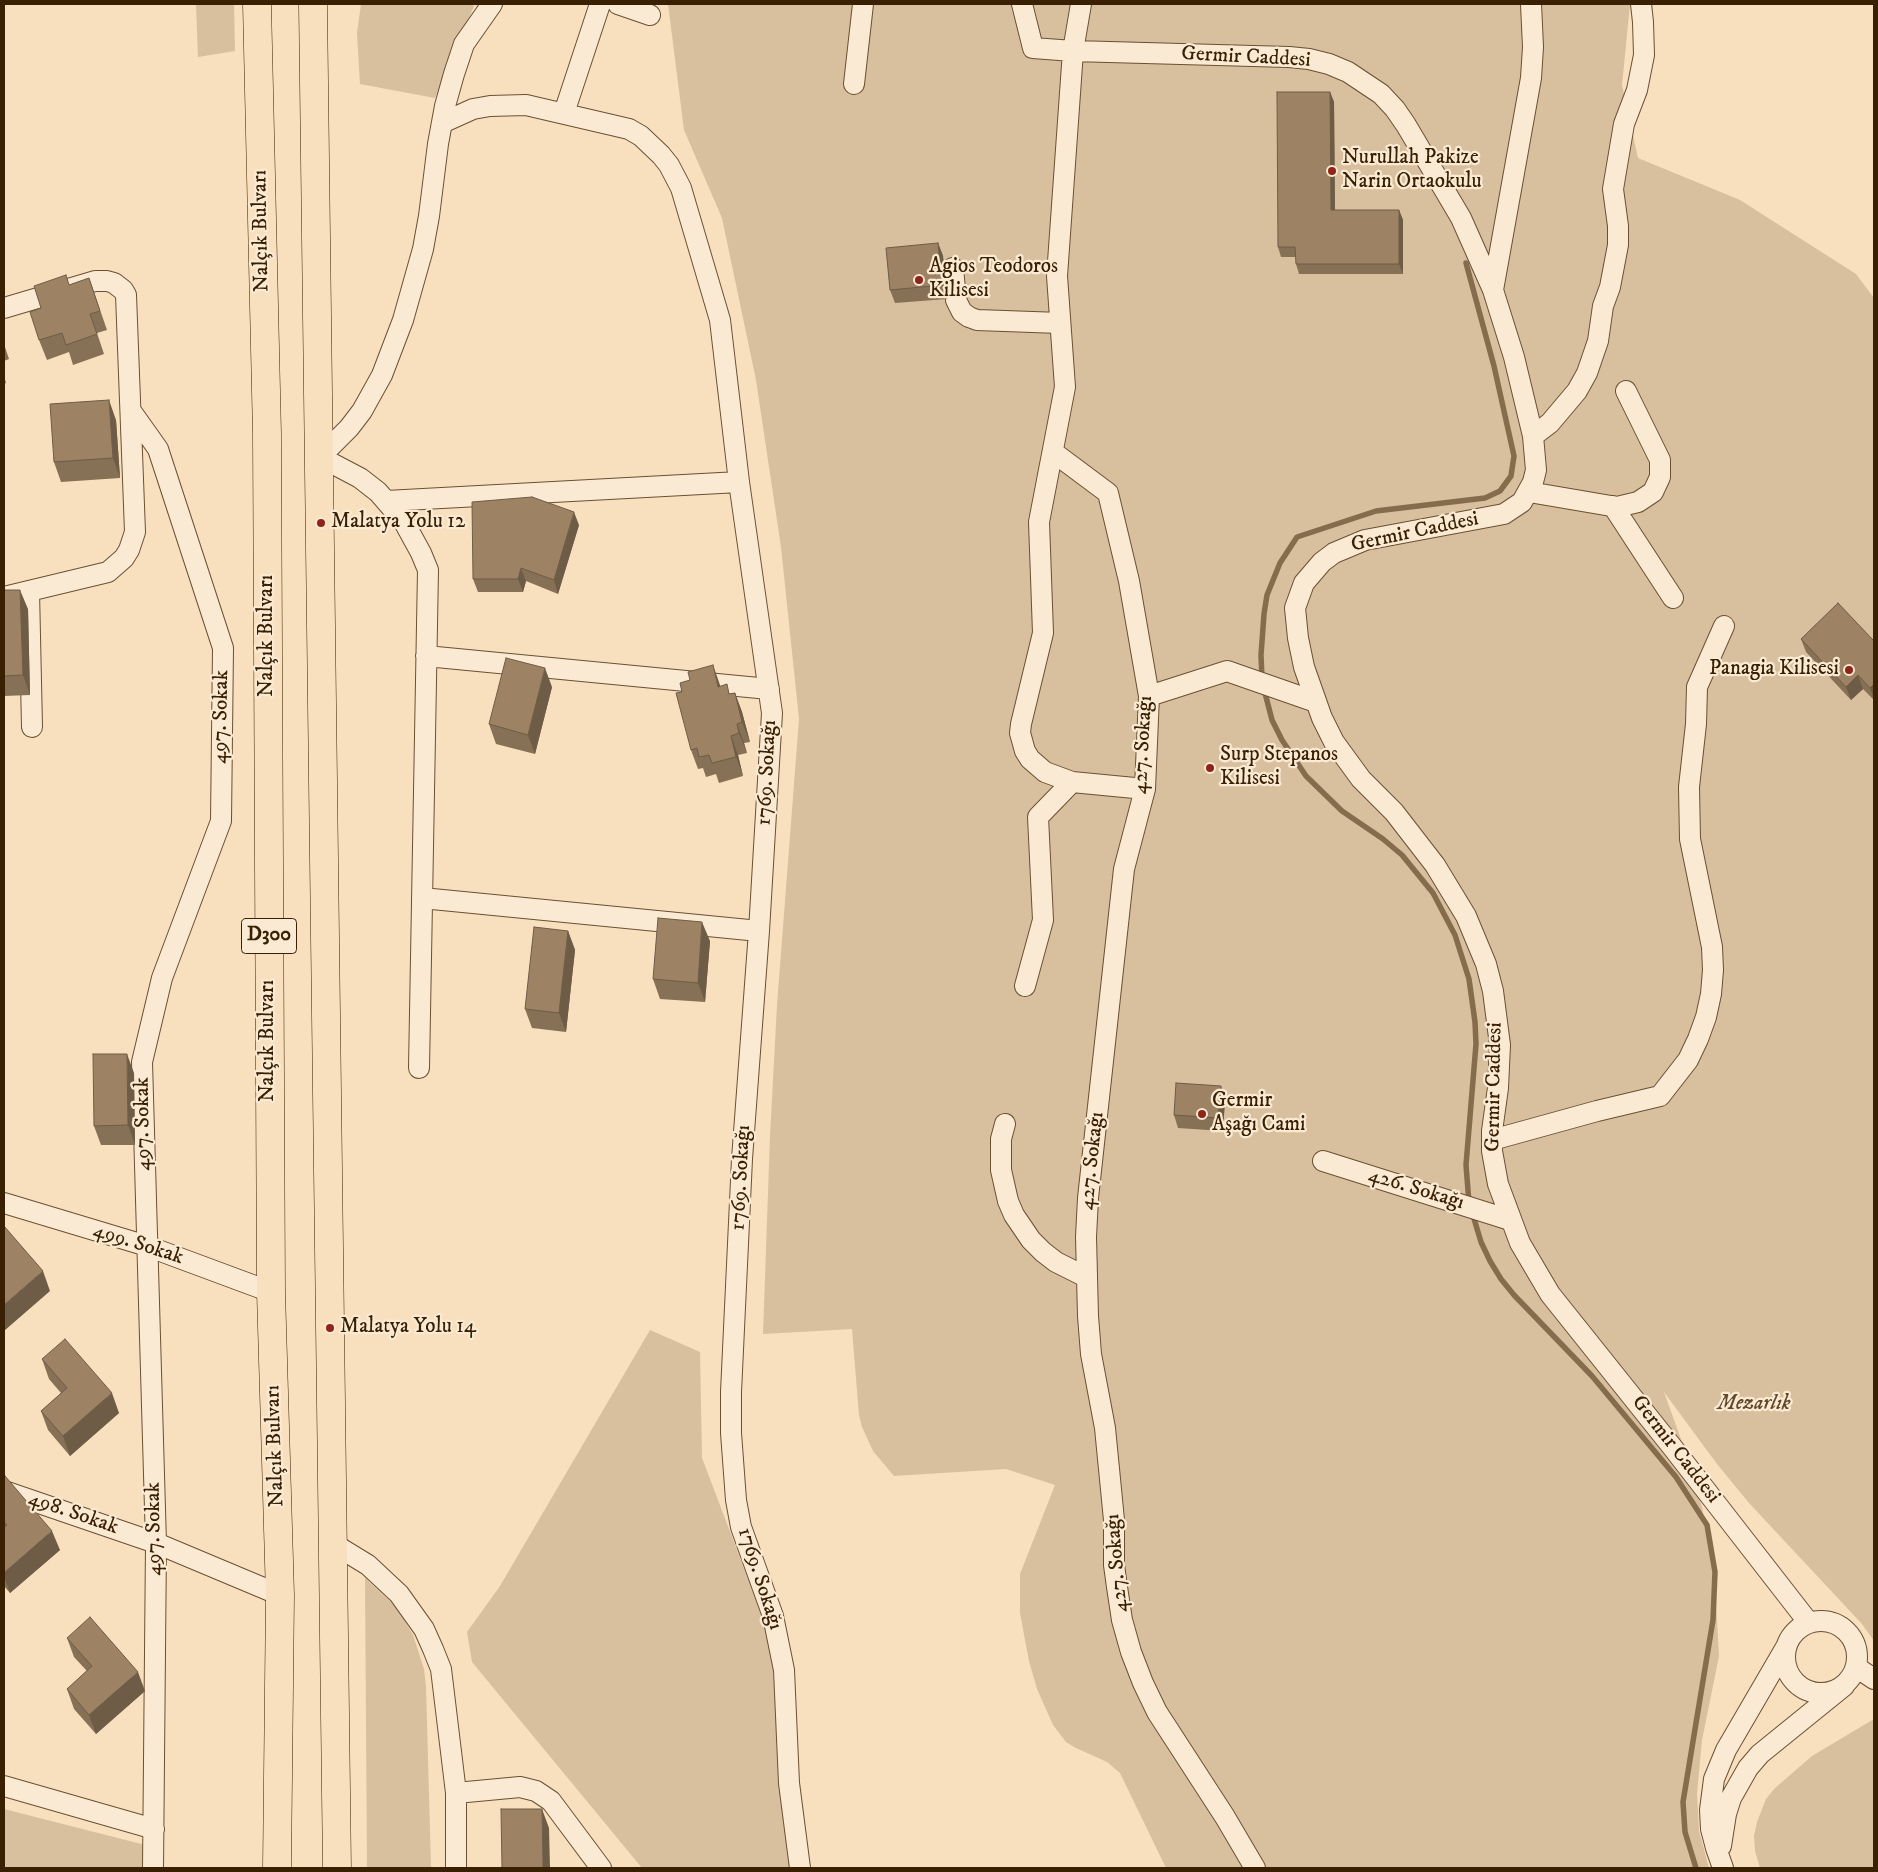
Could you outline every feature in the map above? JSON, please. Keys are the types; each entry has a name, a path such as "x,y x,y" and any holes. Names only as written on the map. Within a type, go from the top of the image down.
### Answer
{"highway":[{"name":"Nalçık Bulvarı","path":"256,4 267,434 270,1292 280,1594 277,1868"},
{"name":"D300","path":"313,4 336,1868"}],"street":[{"path":"419,1068 428,570 414,538 404,522 386,501 360,478 320,457 349,428 366,405 382,375 403,320 423,250 442,123 454,74 464,44 492,4"},
{"path":"564,113 600,4"},
{"path":"618,4 650,15"},
{"path":"854,84 863,4"},
{"name":"Germir Caddesi","path":"1022,4 1032,48 1073,51 1289,57 1329,64 1348,72 1381,94 1406,125 1461,218 1493,290 1514,357 1533,436 1536,470 1529,492 1522,502 1504,514 1365,540 1334,553 1322,562 1304,583 1295,608 1298,638 1304,667 1316,702 1334,742 1347,761 1377,796 1394,812 1435,865 1466,916 1477,940 1494,991 1499,1036 1500,1066 1492,1140 1495,1172 1510,1220 1534,1269 1550,1294 1809,1623"},
{"path":"1081,4 1073,51 1057,276 1065,387 1039,522 1042,633 1020,733 1025,751 1037,767 1045,772 1072,782 1145,789"},
{"path":"1493,290 1531,78 1533,47 1531,4"},
{"path":"1533,436 1560,413 1577,391 1587,373 1598,341 1602,306 1610,287 1618,245 1618,226 1613,189 1624,124 1637,90 1643,64 1644,38 1641,4"},
{"name":"1769. Sokağı","path":"442,123 473,109 508,104 526,105 629,129 652,145 669,165 681,188 720,320 739,482 772,713 759,932 742,1159 731,1392 731,1433 736,1500 741,1527 772,1616 784,1670 789,1783 800,1868"},
{"path":"953,268 956,300 962,312 968,317 977,320 1060,323"},
{"path":"4,308 95,281 107,281 119,286 126,295 136,532 124,558 108,572 4,597"},
{"path":"1529,492 1613,506 1628,506 1646,498 1653,492 1660,476 1660,460 1626,391"},
{"name":"497. Sokak","path":"131,412 158,449 223,648 221,821 162,978 142,1062 156,1543 153,1868"},
{"name":"427. Sokağı","path":"1053,452 1108,493 1129,581 1150,696 1145,789 1124,870 1088,1198 1086,1277 1091,1354 1105,1428 1114,1520 1114,1565 1117,1587 1122,1620 1131,1652 1157,1712 1225,1817 1255,1868"},
{"path":"386,501 739,482"},
{"path":"1613,506 1673,598"},
{"path":"29,591 32,727"},
{"path":"1492,1140 1660,1096 1688,1060 1698,1039 1706,1017 1711,994 1713,970 1712,947 1690,839 1689,787 1696,724 1697,687 1724,626"},
{"path":"426,656 768,689"},
{"path":"1150,696 1227,671 1316,702"},
{"path":"1025,986 1043,920 1038,818 1072,782"},
{"path":"422,898 759,932"},
{"path":"1005,1124 1001,1139 1001,1170 1008,1201 1014,1215 1043,1252 1056,1262 1086,1277"},
{"name":"426. Sokağı","path":"1323,1161 1510,1220"},
{"name":"499. Sokak","path":"4,1203 147,1246 270,1292"},
{"name":"498. Sokak","path":"4,1491 156,1543 280,1594"},
{"path":"332,1543 351,1553 384,1579 404,1599 424,1629 441,1669 456,1792 456,1868"},
{"path":"1820,1621 1831,1622 1842,1627 1856,1645 1858,1656 1856,1668 1844,1686 1760,1754 1738,1782 1726,1814 1721,1849 1723,1867 1711,1830 1710,1810 1714,1779 1726,1750 1791,1637 1799,1628 1809,1623 1820,1621"},
{"path":"1786,1647 1787,1670 1792,1680 1801,1687 1811,1692 1822,1694 1834,1692 1844,1686"},
{"path":"1856,1668 1874,1679"},
{"path":"4,1786 154,1829"},
{"path":"456,1792 512,1787 536,1791 551,1801 601,1868"}],"green space":[{"path":"196,4 234,4 235,51 198,57"},
{"path":"361,4 471,4 474,6 435,98 360,84 357,33"},
{"name":"Mezarlık","path":"668,4 1630,4 1622,85 1638,158 1740,200 1856,274 1874,298 1874,1641 1862,1624 1749,1503 1717,1464 1664,1392 1691,1467 1702,1507 1715,1583 1719,1656 1702,1740 1697,1793 1699,1831 1709,1868 1166,1868 1120,1773 1107,1762 1066,1742 1053,1725 1037,1689 1029,1661 1020,1613 1020,1574 1055,1485 1006,1469 894,1476 873,1451 862,1427 859,1415 852,1329 763,1334 777,1005 799,719 781,547 756,380 722,218 684,130"},
{"path":"650,1330 700,1352 702,1458 772,1642 780,1788 783,1818 793,1868 642,1868 472,1662 467,1632 500,1586"},
{"path":"365,1578 393,1604 404,1620 413,1635 424,1669 431,1868 367,1868"},
{"path":"1874,1719 1874,1868 1760,1868 1755,1851 1754,1836 1766,1799 1774,1789 1812,1756"},
{"path":"4,1809 149,1846 148,1868 4,1868"}],"building":[{"path":"1277,92 1330,92 1331,210 1399,210 1399,264 1296,264 1295,247 1278,247"},
{"name":"Agios Teodoros Kilisesi","path":"938,243 942,285 890,290 886,248"},
{"path":"66,275 69,285 89,278 100,311 90,314 97,334 66,345 62,333 39,340 30,312 41,308 34,286"},
{"path":"109,400 113,458 54,462 50,404"},
{"path":"532,497 574,512 554,580 521,568 518,579 473,579 472,502"},
{"path":"4,590 20,590 23,675 4,676"},
{"name":"Panagia Kilisesi","path":"1838,603 1874,641 1874,684 1870,688 1858,675 1846,687 1801,639"},
{"path":"506,658 545,668 528,735 489,724"},
{"path":"713,665 718,687 727,684 729,694 735,693 742,722 737,724 739,733 731,736 736,757 712,763 709,755 699,757 697,748 691,750 676,693 682,692 680,683 690,680 688,672"},
{"path":"658,918 702,922 698,983 653,979"},
{"path":"534,927 568,931 559,1013 525,1009"},
{"path":"93,1054 127,1054 128,1125 94,1126"},
{"path":"1176,1083 1221,1086 1218,1118 1174,1115"},
{"path":"4,1226 43,1271 4,1305"},
{"path":"65,1339 112,1393 63,1436 41,1411 67,1388 42,1359"},
{"path":"5,1476 52,1531 4,1573 4,1528 7,1525 4,1522"},
{"path":"90,1617 138,1672 89,1715 67,1689 92,1666 67,1638"},
{"path":"501,1809 542,1809 543,1868 502,1868"}],"waterway":[{"path":"1262,679 1261,655 1267,595 1280,563 1297,537 1376,511 1485,498 1500,491 1511,476 1514,456 1494,366 1466,263"},
{"path":"1264,689 1272,720 1282,740 1306,776 1342,811 1383,839 1402,855 1433,893 1455,935 1469,979 1475,1022 1476,1044 1466,1165 1469,1203"},
{"path":"1472,1212 1481,1242 1501,1279 1592,1376 1676,1477 1707,1525 1715,1572 1713,1620 1683,1802 1685,1832 1696,1868"}],"place":[{"name":"Nurullah Pakize Narin Ortaokulu","path":"1332,171"},
{"name":"Agios Teodoros Kilisesi","path":"919,280"},
{"name":"Malatya Yolu 12","path":"321,523"},
{"name":"Panagia Kilisesi","path":"1849,670"},
{"name":"Surp Stepanos Kilisesi","path":"1210,768"},
{"name":"Germir Aşağı Cami","path":"1202,1114"},
{"name":"Malatya Yolu 14","path":"330,1328"}]}
